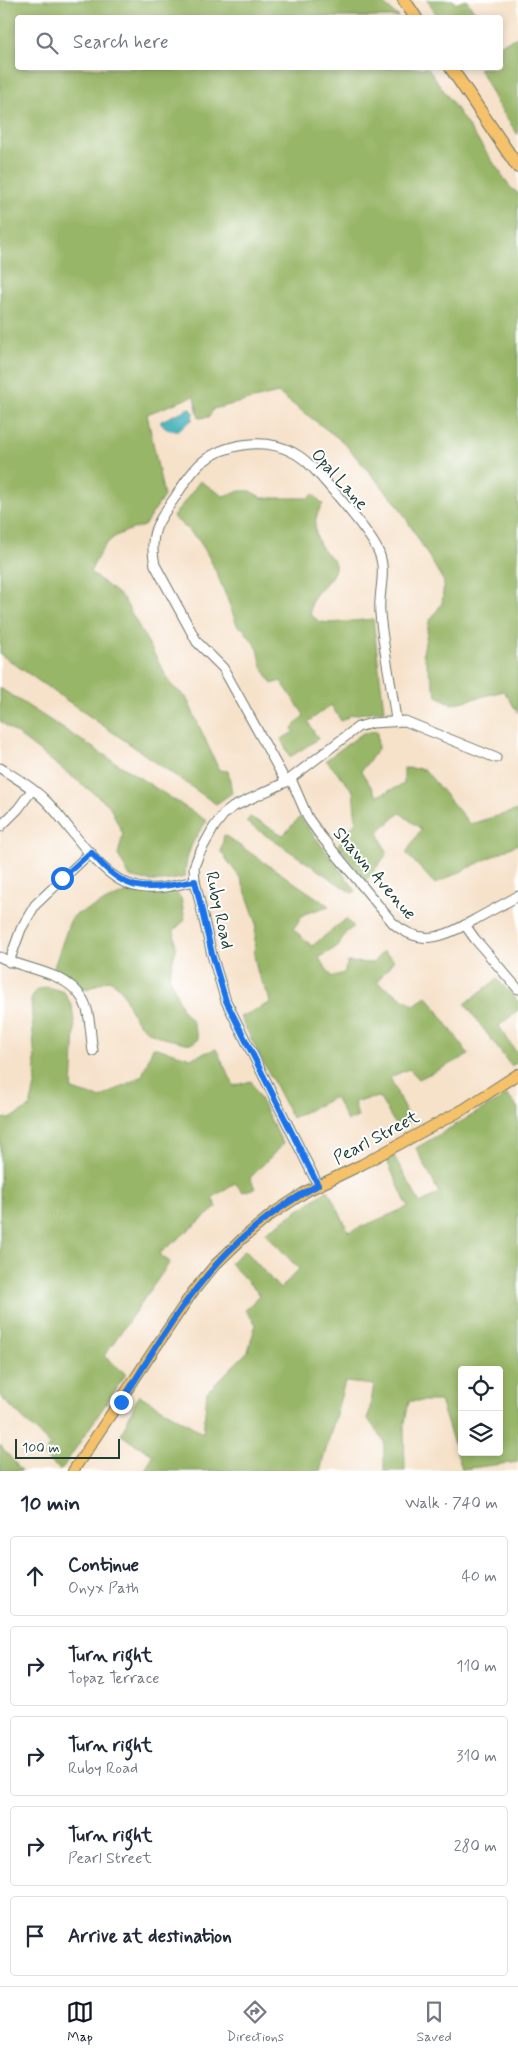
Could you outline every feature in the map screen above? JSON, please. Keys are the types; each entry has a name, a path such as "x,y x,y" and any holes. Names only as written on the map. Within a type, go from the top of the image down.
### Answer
{"highway":[{"path":"404,0 414,15"},
{"path":"452,70 518,167"}],"main road":[{"name":"Pearl Street","path":"73,1471 137,1379 182,1309 215,1265 242,1239 272,1214 318,1185 362,1164 464,1109 518,1074"}],"street":[{"name":"Opal Lane","path":"288,781 223,668 197,642 155,565 152,543 156,524 201,464 217,453 230,447 248,444 279,447 294,453 309,464 345,504 379,552 382,566 380,611 396,721"},
{"name":"Ruby Road","path":"318,1185 226,1001 212,954 195,881 194,867 198,854 211,831 224,814 233,807 288,781 358,727 396,721 412,723 496,758"},
{"path":"0,768 46,800 103,867 119,880 136,887 161,887 195,881"},
{"name":"Shawn Avenue","path":"288,781 320,835 399,928 414,936 430,938 445,934 518,896"},
{"path":"0,827 12,816 32,790"},
{"path":"9,962 21,929 35,904 91,852"},
{"path":"465,925 518,989"},
{"path":"0,957 69,984 82,998 93,1051"}],"green space":[{"path":"0,0 379,0 397,15 15,15 15,70 429,70 511,188 518,193 518,713 504,691 452,704 437,696 423,653 429,622 442,603 444,582 398,505 342,441 278,393 213,409 209,417 199,418 194,396 147,414 164,496 144,526 123,532 110,540 100,553 90,572 123,598 172,686 186,697 219,770 228,771 232,793 216,804 0,654"},
{"path":"427,0 453,0 455,4 466,0 477,15 437,15"},
{"path":"518,37 518,135 496,102 480,70 503,70 503,43"},
{"path":"200,481 223,496 240,491 251,491 262,498 309,498 313,494 323,504 317,516 315,528 320,545 333,560 335,569 330,578 315,595 311,604 310,614 320,622 332,623 373,619 384,710 351,715 341,721 331,705 308,722 318,739 290,757 281,739 294,732 292,728 304,715 281,681 272,684 262,667 258,649 242,627 238,627 205,549 193,534 173,517"},
{"path":"0,688 207,821 197,834 191,847 185,877 158,881 130,877 118,855 123,834 109,805 0,721"},
{"path":"377,731 378,749 361,771 377,796 404,784 404,768 424,769 470,824 518,810 518,844 435,884 406,853 421,829 400,813 378,832 387,854 366,881 338,845 356,821 353,791 326,760 363,733"},
{"path":"250,817 283,835 300,817 356,891 352,893 246,822"},
{"path":"224,835 329,906 304,914 293,929 312,946 346,919 354,927 346,932 338,946 319,958 332,977 344,973 348,962 373,963 383,951 394,960 377,982 414,1005 427,996 469,1055 419,1079 409,1069 390,1077 410,1122 397,1127 379,1097 354,1102 358,1117 347,1121 335,1097 292,1118 240,1017 270,1003 268,994 258,974 254,955 256,921 241,879 221,852"},
{"path":"127,892 175,892 181,898 185,920 174,930 176,949 169,975 182,1009 192,1021 198,1039 193,1043 165,1038 154,1034 140,1025 133,1015 122,991 113,982 108,980 87,989 81,988 54,967 70,921 75,915"},
{"path":"497,979 518,1001 518,1010 499,1026 518,1055 518,1062 511,1066 465,1004"},
{"path":"48,987 64,992 72,1006 75,1028 72,1090 100,1098 142,1076 153,1047 191,1058 216,1049 234,1086 251,1081 283,1144 250,1178 255,1188 243,1192 235,1183 212,1198 217,1207 159,1254 170,1262 104,1356 126,1374 61,1470 44,1457 50,1445 0,1396 0,1118 10,1119 30,1107 36,1082 31,1000 36,990"},
{"path":"507,1095 518,1108 518,1462 462,1469 440,1401 409,1401 404,1428 405,1471 384,1471 384,1441 368,1419 374,1385 345,1382 320,1471 145,1471 153,1455 121,1435 139,1395 203,1433 207,1392 248,1351 256,1324 245,1310 260,1295 230,1263 245,1250 280,1289 299,1269 265,1233 328,1190 349,1232 408,1207 387,1161 394,1156 420,1203 439,1193 416,1148"},
{"path":"0,1445 22,1471 0,1471"}],"water":[{"path":"189,408 193,412 192,420 178,430 170,430 161,424 161,421"}],"route":[{"path":"62,878 91,852 103,867 119,880 136,887 161,887 195,881 212,954 226,1001 318,1185 272,1214 215,1265 182,1309 121,1402"}]}
